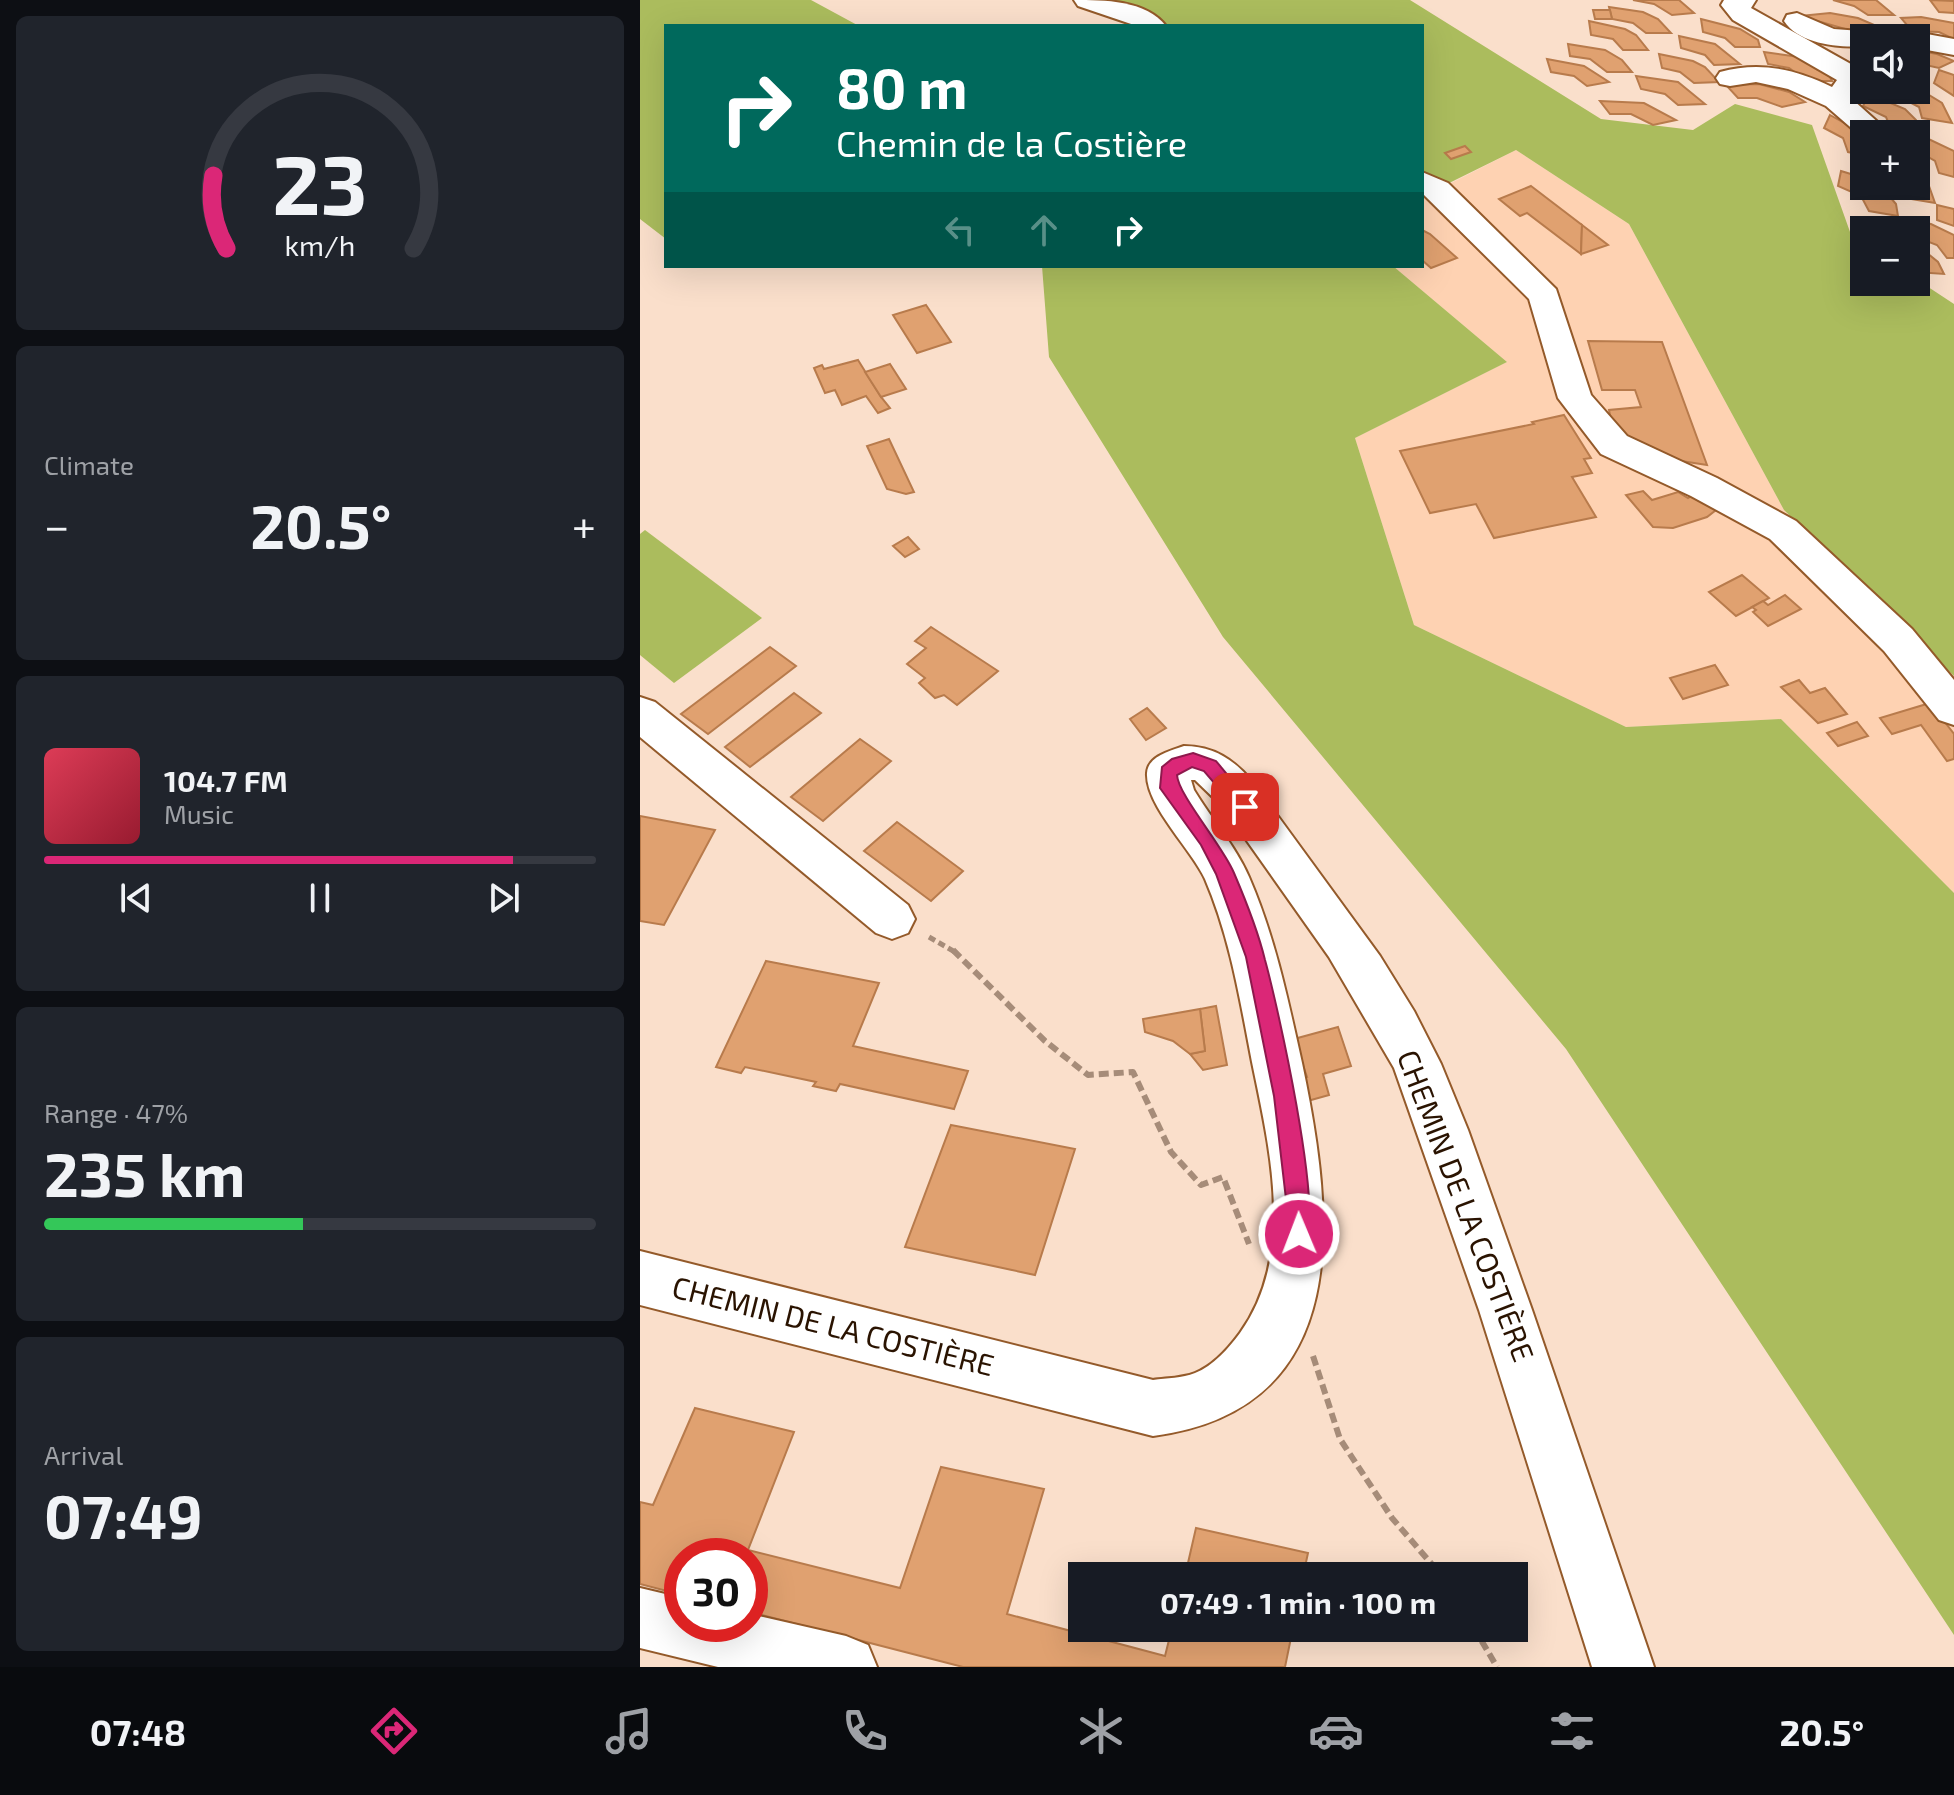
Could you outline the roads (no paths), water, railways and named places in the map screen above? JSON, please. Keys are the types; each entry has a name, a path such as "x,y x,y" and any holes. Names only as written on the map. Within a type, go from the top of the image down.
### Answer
{"street":[{"path":"1087,0 1144,18 1150,24"},
{"path":"1743,0 1734,5 1742,14 1848,74 1852,81 1836,100"},
{"path":"1761,0 1822,35 1850,40"},
{"path":"1930,43 1954,47"},
{"path":"1730,78 1745,72 1813,87 1836,100 1860,120"},
{"path":"1424,182 1437,189 1544,296 1575,398 1614,445 1704,487 1783,530 1898,640 1954,709"},
{"path":"640,713 892,919"},
{"name":"CHEMIN DE LA COSTIÈRE","path":"640,1278 1153,1408 1197,1401 1238,1379 1269,1344 1289,1301 1298,1258 1300,1210 1284,1096 1255,957 1225,873 1207,840 1169,788 1168,772 1178,764 1193,760 1210,766 1228,783 1380,998 1411,1053 1440,1122 1538,1402 1623,1667"},
{"path":"640,1618 846,1667"}]}
